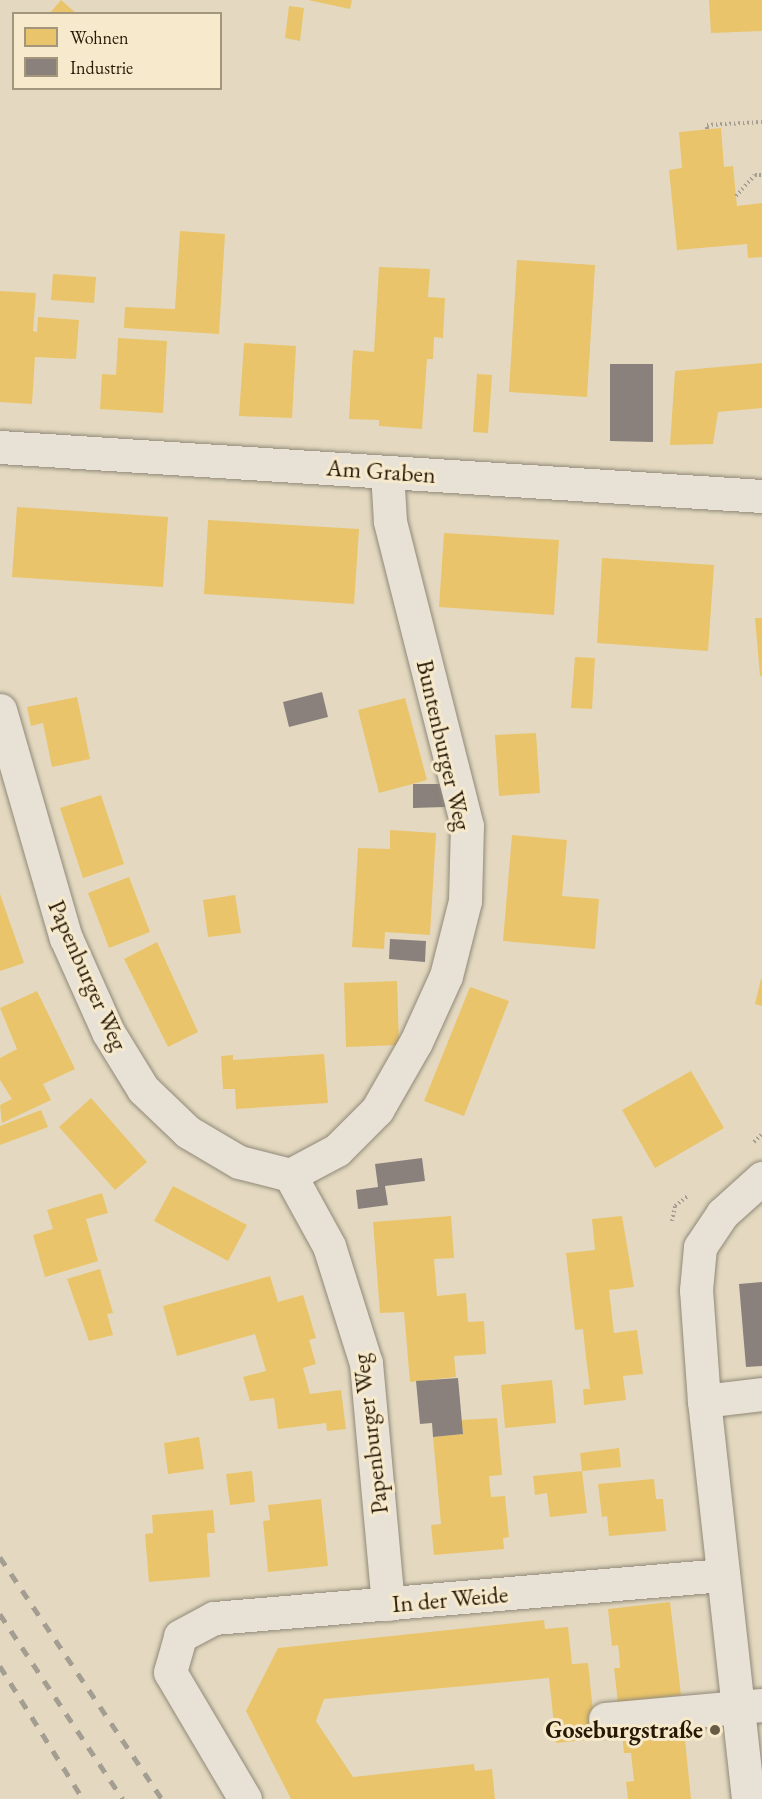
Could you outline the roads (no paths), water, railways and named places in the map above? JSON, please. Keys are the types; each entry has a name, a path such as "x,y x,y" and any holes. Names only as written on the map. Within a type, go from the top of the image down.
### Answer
{"street":[{"name":"Am Graben","path":"0,447 762,496"},
{"name":"Buntenburger Weg","path":"290,1175 338,1150 377,1110 416,1042 446,976 465,901 467,826 390,521 387,472"},
{"name":"Papenburger Weg","path":"0,710 66,938 108,1032 143,1089 188,1132 239,1162 290,1175 329,1246 366,1363 388,1604"},
{"path":"748,1799 750,1706 723,1575 704,1401 696,1290 700,1247 722,1214 762,1178"},
{"path":"704,1401 762,1394"},
{"name":"In der Weide","path":"245,1799 170,1672 180,1636 214,1617 723,1575"},
{"path":"605,1719 750,1706"}],"railway":[{"path":"0,1557 162,1799"},
{"path":"0,1614 123,1799"},
{"path":"0,1666 83,1799"}],"place":[{"name":"Goseburgstraße","path":"715,1730"}]}
